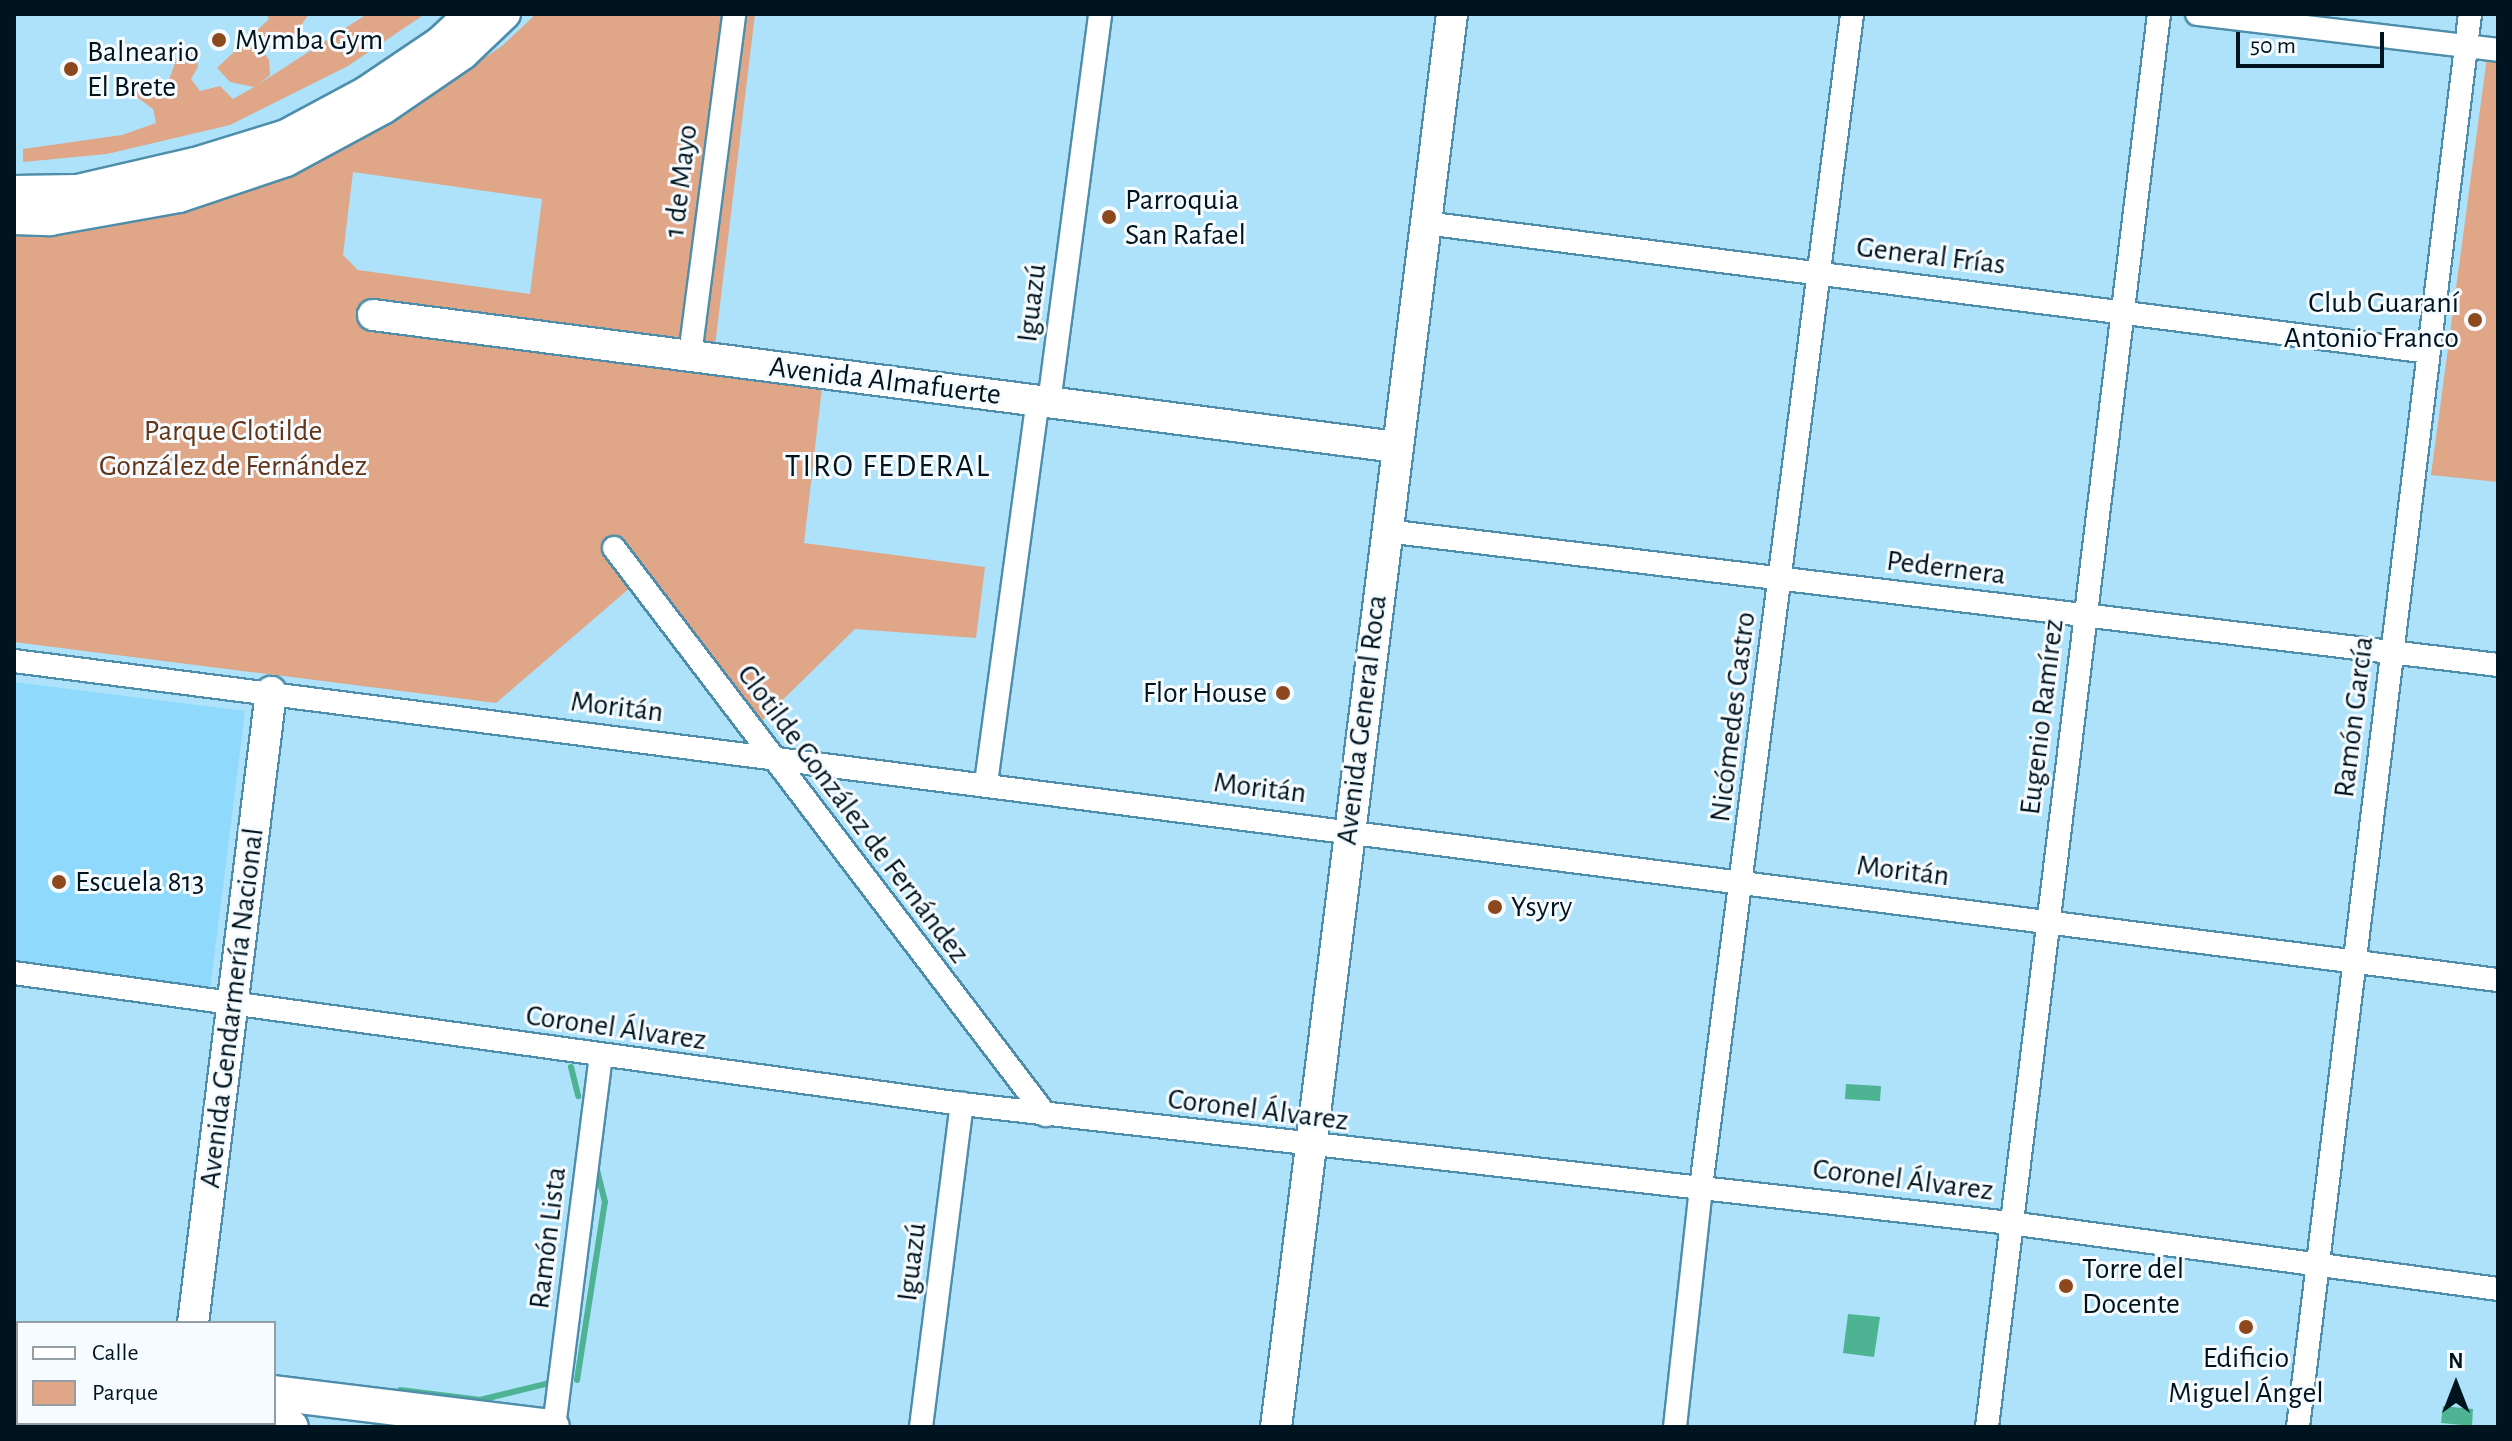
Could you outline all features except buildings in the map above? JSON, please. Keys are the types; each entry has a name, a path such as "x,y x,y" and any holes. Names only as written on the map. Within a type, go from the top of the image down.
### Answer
{"main road":[{"path":"14,191 92,187 195,163 286,135 366,92 440,42 470,14"},
{"path":"14,219 50,220 179,197 286,161 384,108 463,54 505,14"},
{"name":"Avenida General Roca","path":"1276,1427 1307,1147 1452,14"},
{"name":"Avenida Almafuerte","path":"373,315 1397,447"},
{"name":"Avenida Gendarmería Nacional","path":"193,1321 271,692"},
{"path":"276,1393 553,1427"}],"street":[{"name":"1 de Mayo","path":"690,355 734,14"},
{"name":"Iguazú","path":"986,783 1036,411 1049,403 1100,14"},
{"name":"Nicómedes Castro","path":"1675,1427 1701,1187 1743,882 1852,14"},
{"name":"Eugenio Ramírez","path":"1987,1427 2159,14"},
{"path":"2197,14 2498,50"},
{"name":"Ramón García","path":"2298,1427 2470,14"},
{"name":"General Frías","path":"1425,223 2429,352"},
{"name":"Pedernera","path":"1386,531 2498,665"},
{"name":"Clotilde González de Fernández","path":"614,548 1046,1115"},
{"name":"Moritán","path":"14,661 2048,919 2498,980"},
{"name":"Coronel Álvarez","path":"14,973 601,1057 1046,1115 1307,1147 1701,1187 2010,1223 2317,1268 2498,1289"},
{"name":"Ramón Lista","path":"553,1427 601,1057"},
{"name":"Iguazú","path":"921,1427 962,1104"}],"shaded area":[{"path":"14,682 245,711 210,990 14,966"},
{"path":"1846,1084 1881,1086 1880,1101 1845,1099"},
{"path":"1848,1314 1880,1317 1874,1357 1843,1353"},
{"path":"2443,1406 2473,1409 2472,1426 2441,1423"}],"green space":[{"path":"266,14 309,14 293,37 264,38 260,46 269,60 270,75 259,84 367,14 425,14 348,66 230,125 107,154 23,162 23,149 122,135 156,123 153,109 134,95 145,86 167,86 179,51 196,52 198,67 191,79 200,91 220,86 233,99 254,87 230,82 217,68 269,19"},
{"name":"Parque Clotilde González de Fernández","path":"536,14 755,14 713,363 823,379 804,543 985,567 976,638 855,629 749,733 631,587 496,703 14,642 14,230 224,194 301,170 402,116 503,45","holes":["353,172 542,199 530,294 358,270 343,255"]},
{"name":"Club Guaraní Antonio Franco","path":"2487,57 2498,58 2498,482 2431,475"}],"waterway":[{"path":"571,1067 578,1096"},
{"path":"577,1380 605,1202 596,1167"},
{"path":"400,1390 480,1400 549,1383"}],"place":[{"name":"Mymba Gym","path":"219,40"},
{"name":"Balneario El Brete","path":"71,69"},
{"name":"Parroquia San Rafael","path":"1109,217"},
{"name":"Club Guaraní Antonio Franco","path":"2475,320"},
{"name":"Flor House","path":"1283,693"},
{"name":"Escuela 813","path":"59,882"},
{"name":"Ysyry","path":"1495,907"},
{"name":"Torre del Docente","path":"2066,1286"},
{"name":"Edificio Miguel Ángel","path":"2246,1327"}],"district":[{"name":"TIRO FEDERAL","path":"888,466"}]}
